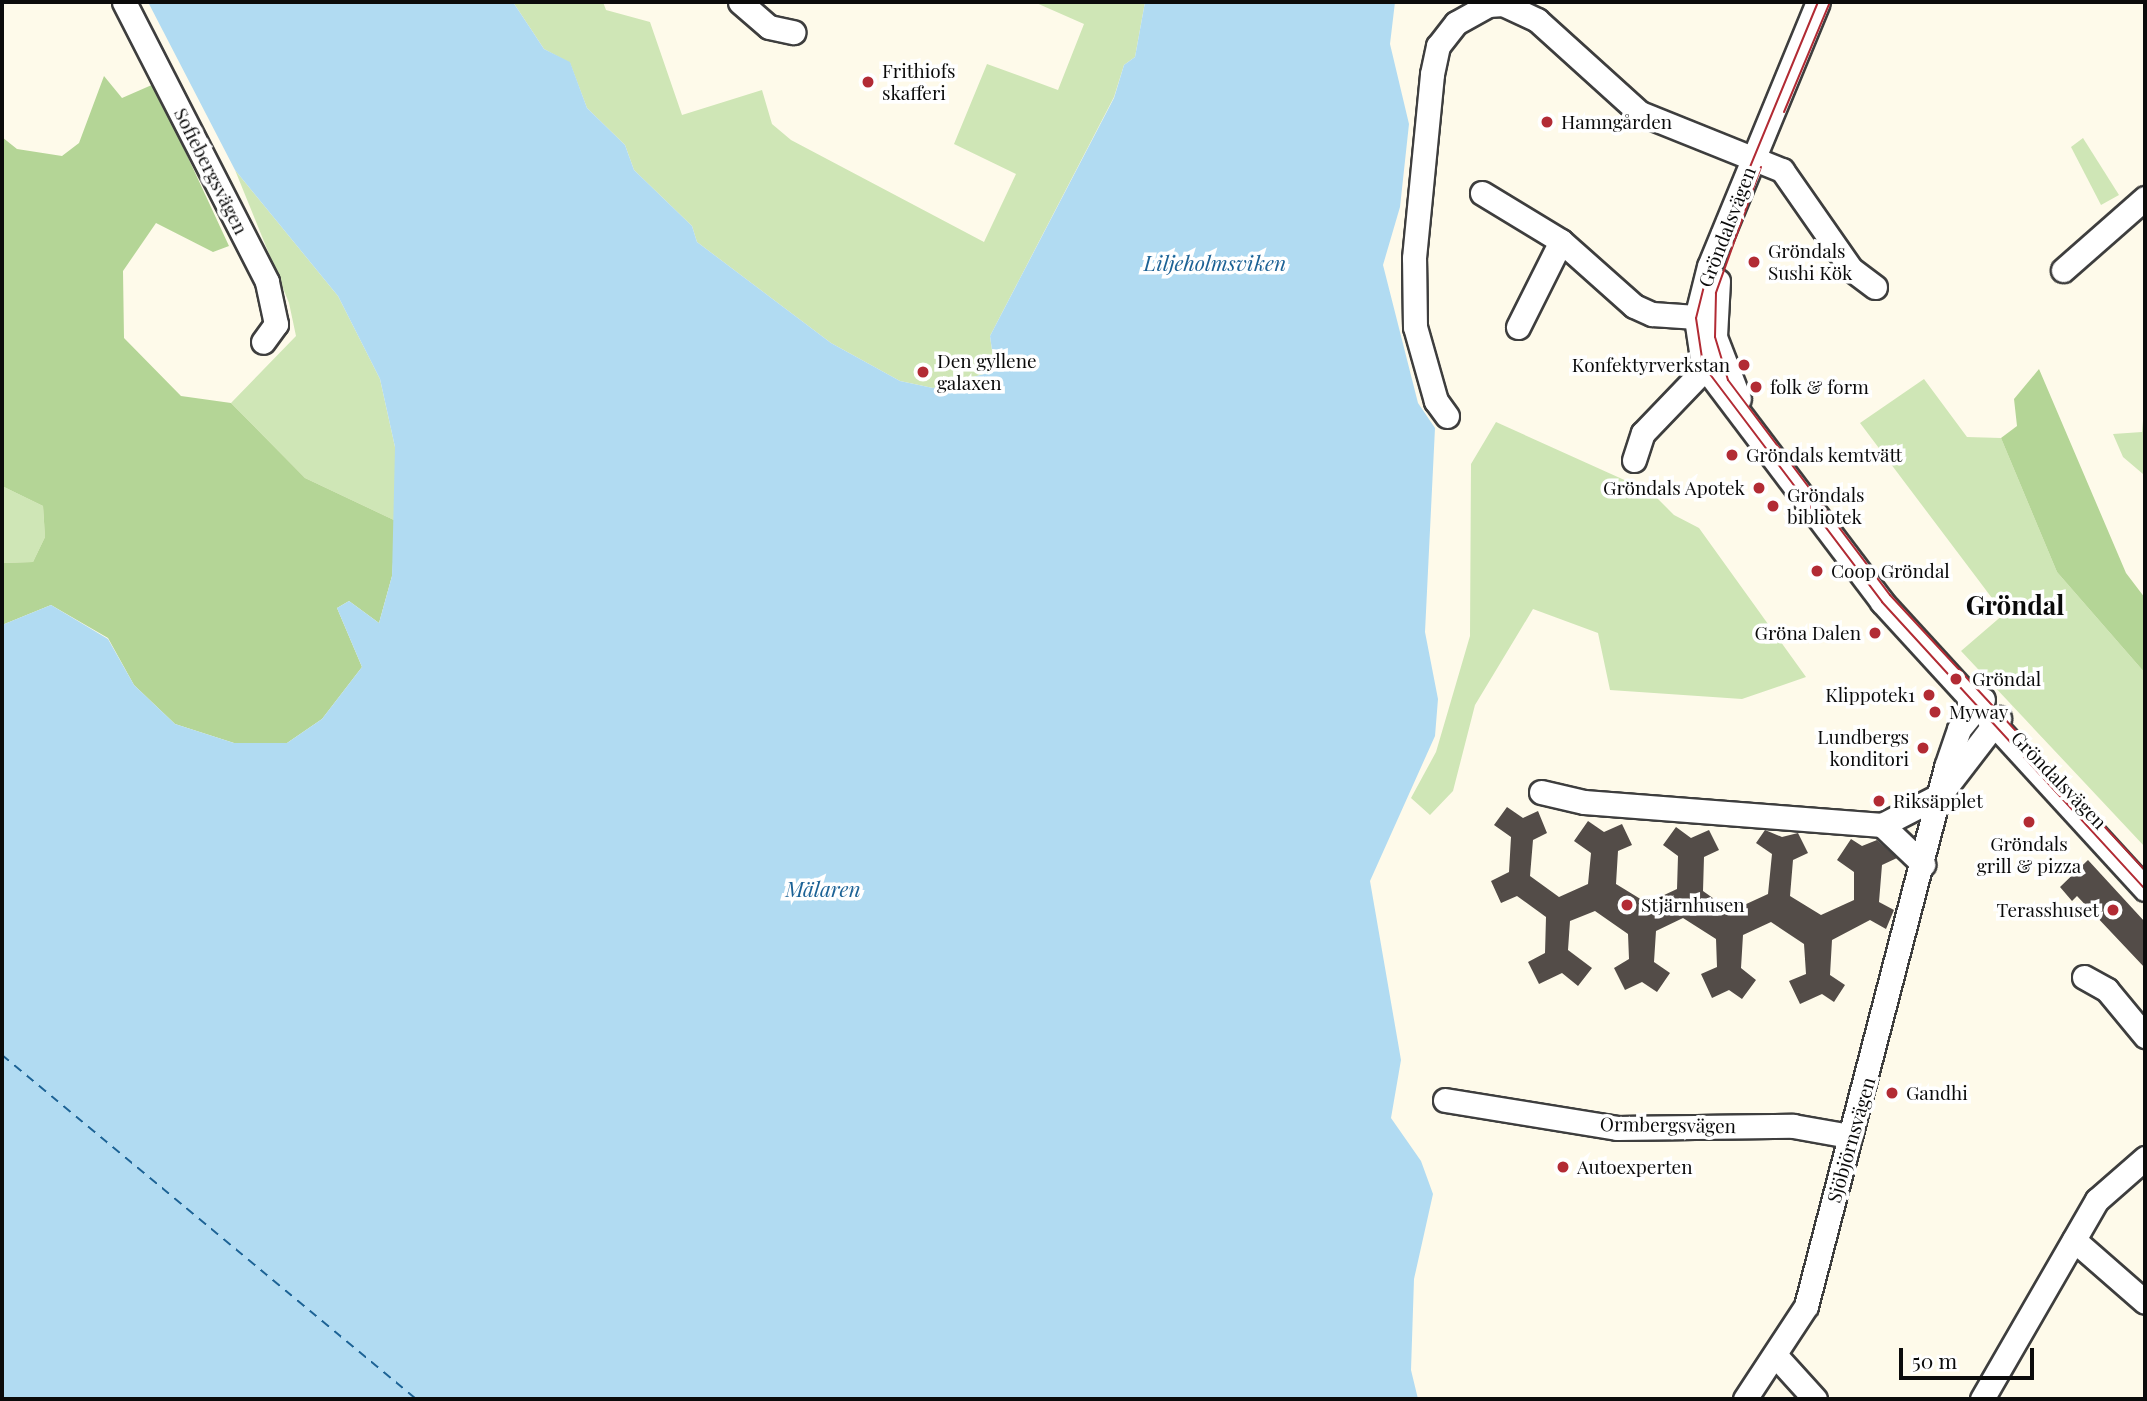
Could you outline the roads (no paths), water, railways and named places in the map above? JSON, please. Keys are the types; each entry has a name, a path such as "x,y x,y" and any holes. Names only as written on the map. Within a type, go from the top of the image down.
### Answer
{"street":[{"name":"Sofiebergsvägen","path":"124,2 267,282 276,324 263,342"},
{"path":"740,2 769,27 793,32"},
{"name":"Gröndalsvägen","path":"1759,159 1818,2"},
{"name":"Gröndalsvägen","path":"1830,2 1709,266 1705,318 1711,360 1865,580 2145,889"},
{"path":"1447,415 1436,401 1415,327 1414,258 1438,46 1474,11 1503,4 1536,20 1640,113 1782,170 1852,269 1875,287"},
{"path":"1482,193 1561,241 1634,306 1653,314 1705,318"},
{"path":"2063,270 2145,198"},
{"path":"1518,327 1561,241"},
{"path":"1634,460 1643,433 1711,360"},
{"name":"Sjöbjörnsvägen","path":"1745,1399 1776,1356 1806,1306 1940,795 1959,729 1978,704"},
{"name":"Gröndalsvägen","path":"1995,722 2145,870"},
{"name":"Sjöbjörnsvägen","path":"1882,825 1940,795 1995,722"},
{"path":"1541,792 1596,803 1882,825 1923,864"},
{"path":"2084,977 2107,990 2145,1036"},
{"name":"Ormbergsvägen","path":"1445,1100 1617,1128 1793,1126 1850,1136"},
{"path":"1982,1399 2097,1200 2145,1158"},
{"path":"2074,1240 2145,1302"},
{"path":"1776,1356 1815,1399"}],"water":[{"name":"Mälaren","path":"148,2 513,2 544,49 570,62 587,108 625,145 634,170 692,226 697,242 831,343 900,381 933,388 995,371 990,336 1114,98 1124,65 1135,57 1145,2 1395,2 1390,44 1409,124 1400,207 1383,265 1418,403 1435,428 1425,632 1438,699 1435,736 1370,881 1401,1060 1391,1118 1421,1161 1433,1194 1414,1279 1411,1370 1418,1399 2,1399 2,625 51,605 108,639 134,685 175,724 234,743 287,743 322,719 362,667 337,608 349,601 379,623 392,576 395,447 380,379 338,296 235,170"}],"tram line":[{"path":"1818,2 1709,266 1696,318 1703,365 1882,602 2145,889"},
{"path":"1784,112 1830,2"},
{"path":"1761,167 1716,293 1715,337 1728,380 1890,595 2145,870"}],"place":[{"name":"Frithiofs skafferi","path":"868,82"},
{"name":"Hamngården","path":"1547,122"},
{"name":"Gröndals Sushi Kök","path":"1754,262"},
{"name":"Konfektyrverkstan","path":"1744,365"},
{"name":"Den gyllene galaxen","path":"923,372"},
{"name":"folk & form","path":"1756,387"},
{"name":"Gröndals kemtvätt","path":"1732,455"},
{"name":"Gröndals Apotek","path":"1759,488"},
{"name":"Gröndals bibliotek","path":"1773,506"},
{"name":"Coop Gröndal","path":"1817,571"},
{"name":"Gröna Dalen","path":"1875,633"},
{"name":"Gröndal","path":"1956,679"},
{"name":"Klippotek1","path":"1929,695"},
{"name":"Myway","path":"1935,712"},
{"name":"Lundbergs konditori","path":"1923,748"},
{"name":"Riksäpplet","path":"1879,801"},
{"name":"Gröndals grill & pizza","path":"2029,822"},
{"name":"Stjärnhusen","path":"1627,905"},
{"name":"Terasshuset","path":"2113,910"},
{"name":"Gandhi","path":"1892,1093"},
{"name":"Autoexperten","path":"1563,1167"}],"district":[{"name":"Gröndal","path":"2015,605"}],"water label":[{"name":"Liljeholmsviken","path":"1215,262"}]}
